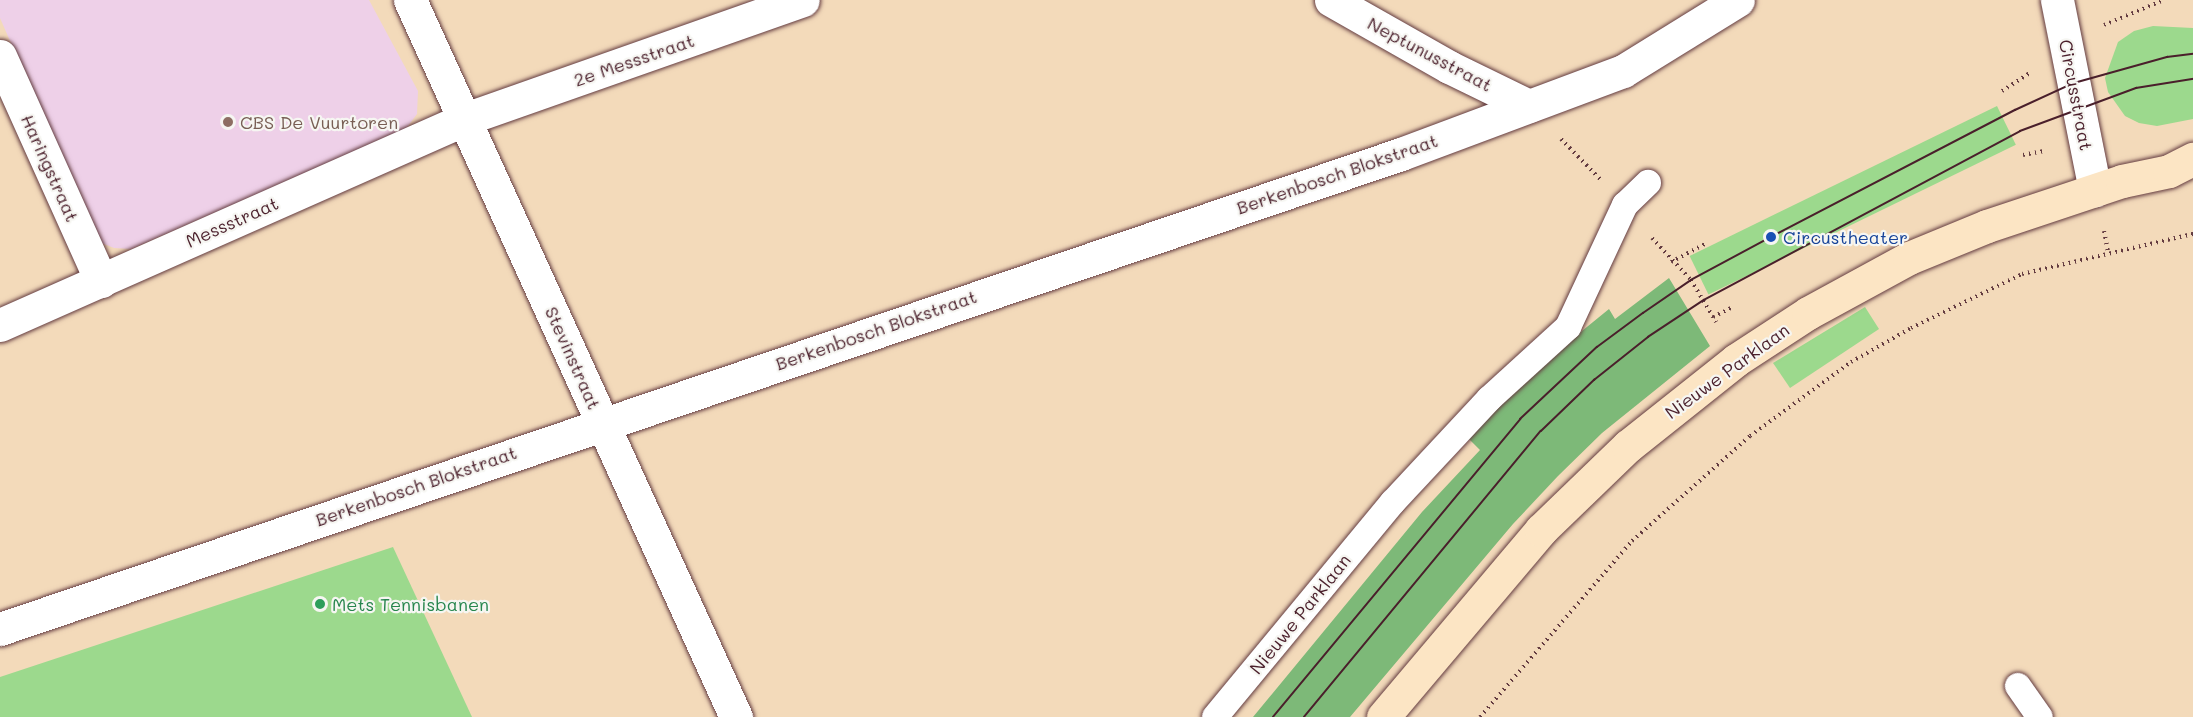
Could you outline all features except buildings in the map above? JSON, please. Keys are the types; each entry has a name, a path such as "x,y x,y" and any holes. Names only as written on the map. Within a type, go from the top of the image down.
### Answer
{"main road":[{"name":"Nieuwe Parklaan","path":"1383,717 1541,530 1628,446 1736,360 1808,314 1909,258 2095,190 2185,168"}],"street":[{"name":"Stevinstraat","path":"410,0 736,717"},
{"name":"2e Messstraat","path":"465,119 803,0"},
{"name":"Neptunusstraat","path":"1331,0 1449,67 1529,106"},
{"name":"Berkenbosch Blokstraat","path":"0,629 602,422 1401,154 1623,71 1738,0"},
{"name":"Circusstraat","path":"2057,0 2095,190"},
{"name":"Haringstraat","path":"0,56 101,281"},
{"name":"Messstraat","path":"0,326 465,119"}],"lane":[{"path":"1625,205 1648,183"},
{"name":"Nieuwe Parklaan","path":"1215,717 1393,502 1489,399 1568,327 1625,205"},
{"path":"2018,686 2040,717"}],"path":[{"path":"2067,50 2107,23 2164,0"},
{"path":"1552,130 1625,205"},
{"path":"1480,717 1632,541 1750,436 1851,362 1911,328 2022,274 2193,234"},
{"path":"1706,243 1671,262 1691,280 1736,360"},
{"path":"1713,317 1731,308"}],"shaded area":[{"name":"CBS De Vuurtoren","path":"0,0 369,0 418,91 417,114 405,130 131,249 114,248 99,242 91,226 0,18"}],"green space":[{"path":"2153,26 2193,28 2193,119 2157,126 2139,123 2125,116 2108,92 2105,78 2118,42 2134,31"},
{"path":"1997,106 2016,145 1708,295 1690,256"},
{"path":"1669,278 1710,346 1602,433 1558,476 1513,524 1350,717 1253,717 1422,512 1480,450 1467,437 1550,357 1609,309 1615,319"},
{"path":"1865,307 1879,329 1790,388 1773,363"},
{"name":"Mets Tennisbanen","path":"393,547 472,717 0,717 0,677"}],"tram line":[{"path":"1273,717 1520,419 1597,347 1643,313 1691,280 2015,110 2074,83 2167,57 2193,54"},
{"path":"1304,717 1541,431 1594,380 1648,337 1704,300 2020,131 2136,88 2193,79"}],"place":[{"name":"CBS De Vuurtoren","path":"228,122"},
{"name":"Circustheater","path":"1771,237"},
{"name":"Mets Tennisbanen","path":"320,604"}]}
